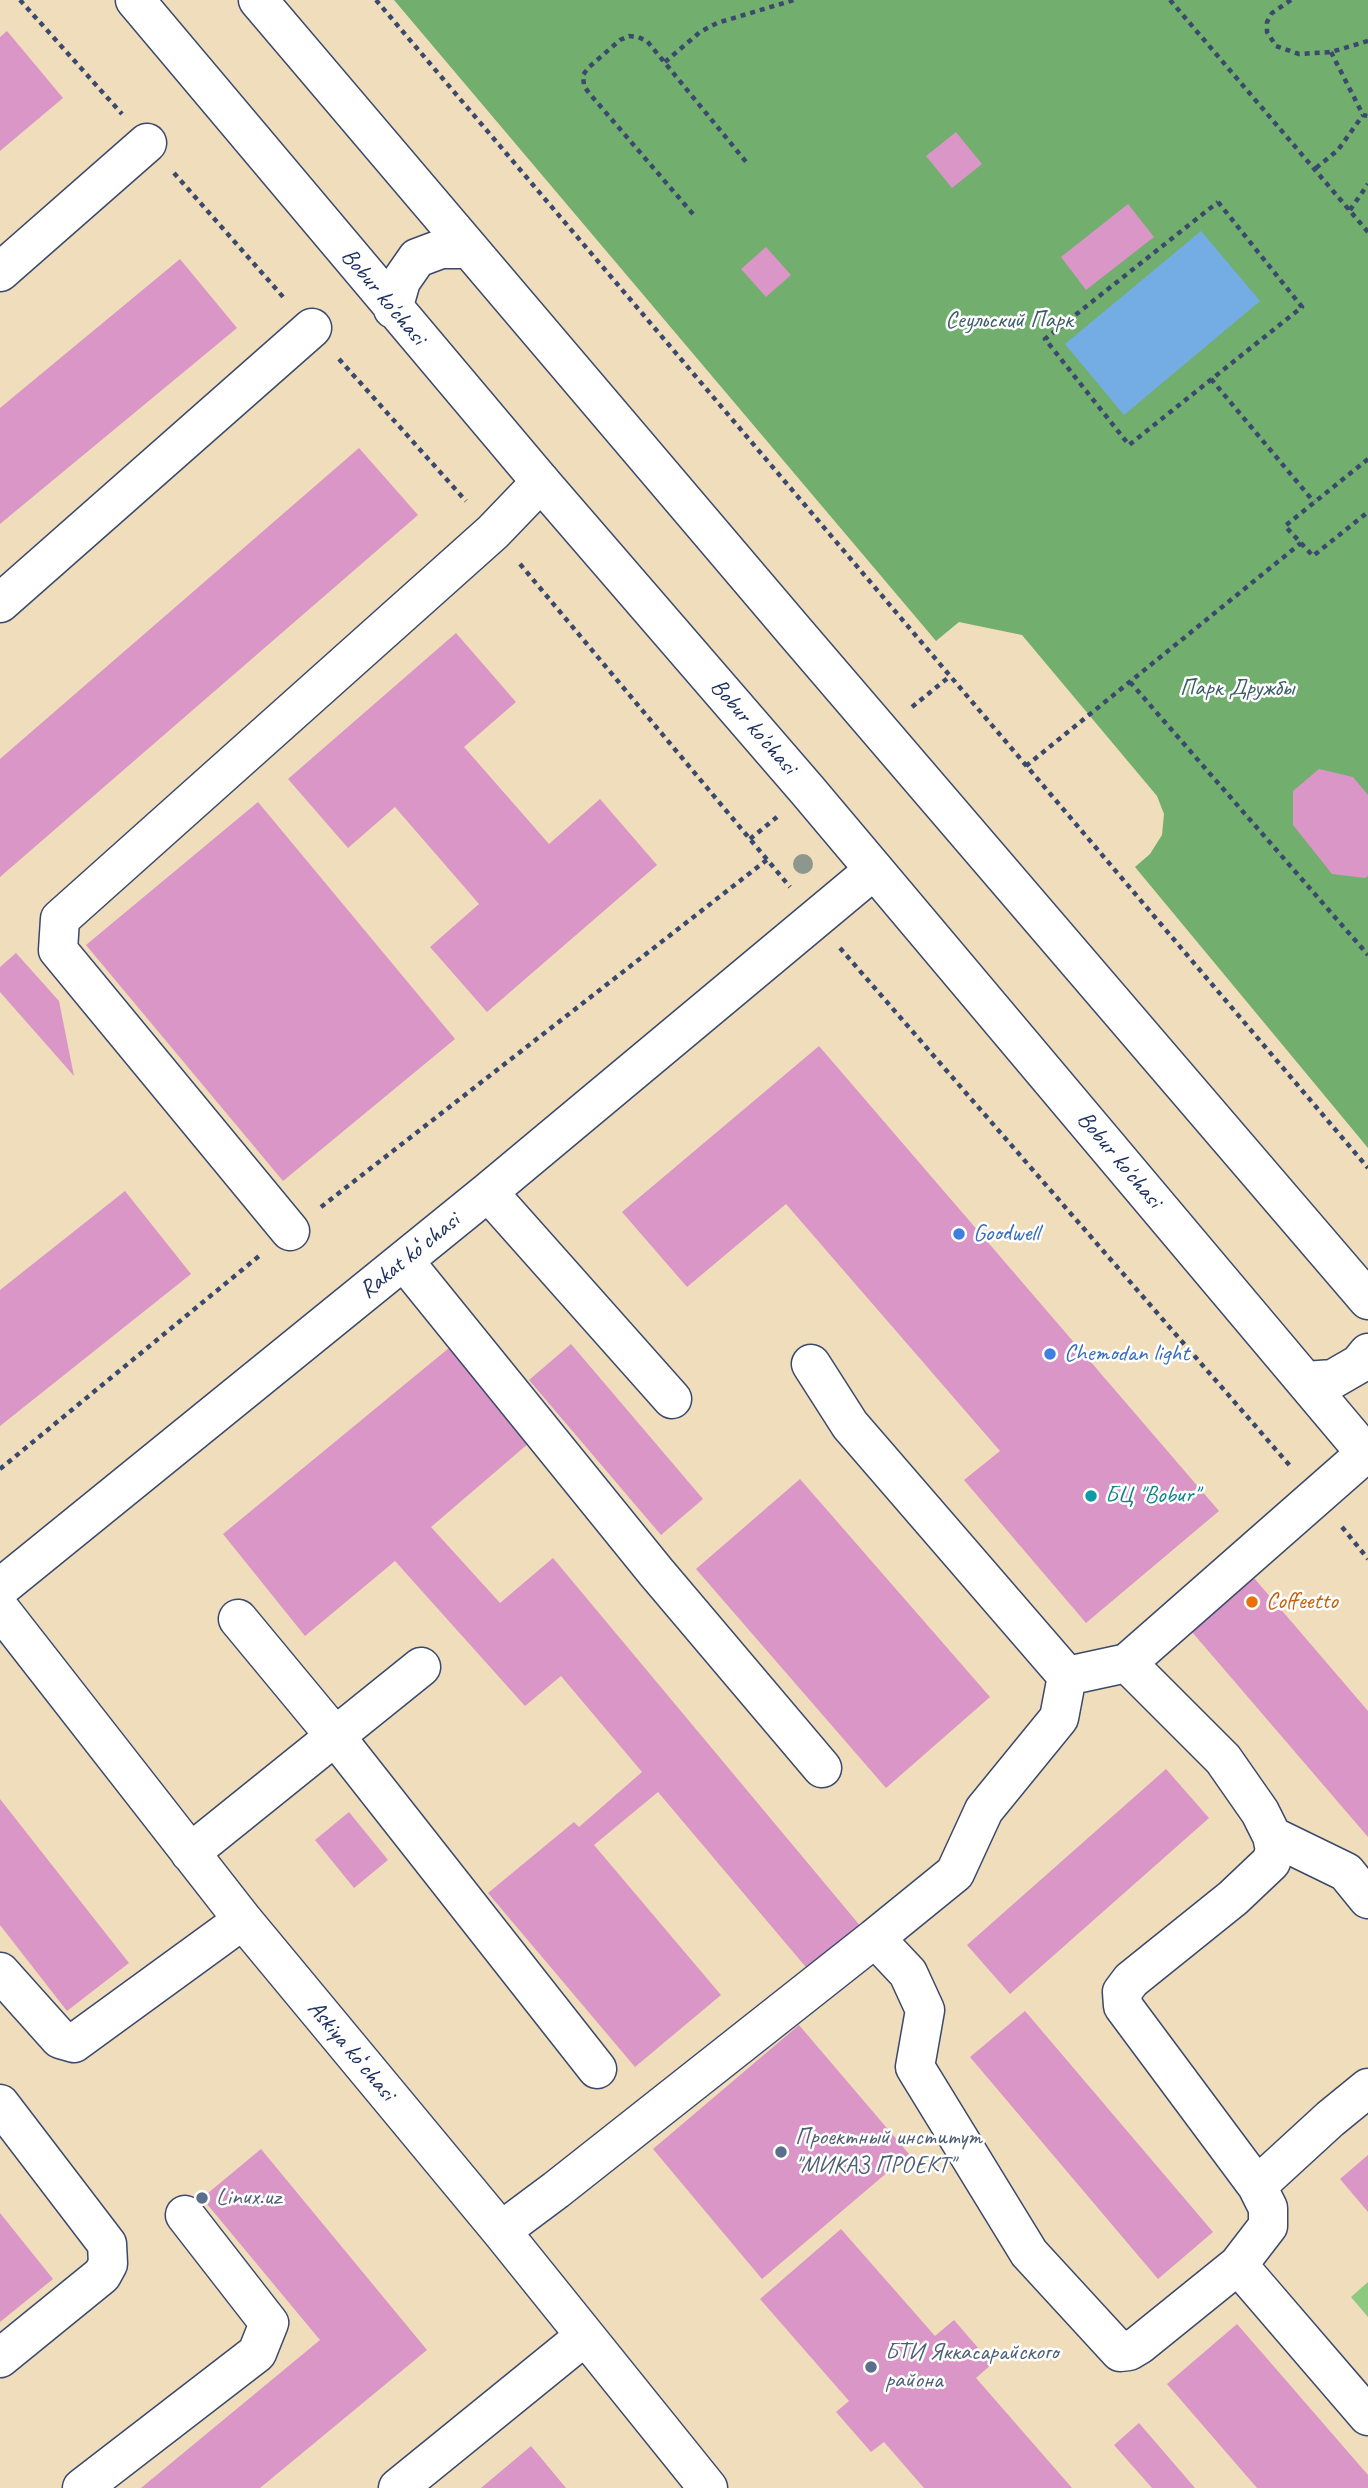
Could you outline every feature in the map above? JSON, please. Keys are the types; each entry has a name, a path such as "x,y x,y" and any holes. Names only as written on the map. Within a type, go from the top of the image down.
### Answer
{"main road":[{"name":"Bobur ko'chasi","path":"135,0 393,309 874,870 1367,1455"},
{"path":"258,0 1368,1300"},
{"path":"0,272 147,143"},
{"path":"393,309 401,281 417,258 441,249 469,249"},
{"path":"0,603 312,328"},
{"path":"290,1231 58,950 60,919 493,532 541,482"},
{"name":"Rakat koʻchasi","path":"0,1588 488,1192 874,870"},
{"path":"488,1192 671,1399"},
{"path":"404,1261 656,1572 822,1768"},
{"path":"1305,1381 1333,1379 1359,1364 1368,1353"},
{"path":"811,1364 850,1425 1067,1676"},
{"path":"1067,1676 1127,1663 1315,1495 1367,1455"},
{"name":"Askiya koʻchasi","path":"0,1609 243,1920 501,2231 708,2488"},
{"path":"238,1619 335,1736 597,2069"},
{"path":"876,1938 908,1973 925,2010 915,2067 1029,2253 1120,2352 1129,2351 1139,2345 1238,2265 1268,2226 1268,2208 1257,2186 1123,2006 1122,1992 1131,1980 1233,1898 1270,1862 1275,1850 1272,1836 1260,1812 1223,1759 1127,1663"},
{"path":"190,1853 421,1667"},
{"path":"501,2231 876,1938 955,1873 984,1810 1059,1718 1067,1676"},
{"path":"1272,1836 1346,1872 1368,1899"},
{"path":"0,1972 60,2039 74,2043 243,1920"},
{"path":"1257,2186 1368,2088"},
{"path":"0,2104 107,2245 108,2264 102,2275 0,2358"},
{"path":"82,2488 257,2353 269,2323 185,2215"},
{"path":"1238,2265 1368,2416"},
{"path":"398,2488 585,2336"}],"path":[{"path":"20,0 493,532 768,859 816,920 1368,1559"},
{"path":"376,0 1368,1168"},
{"path":"665,62 701,32 717,23 794,0"},
{"path":"1170,0 1368,232"},
{"path":"1291,0 1272,13 1267,22 1270,39 1276,46 1299,54 1331,52 1368,41"},
{"path":"693,214 584,86 583,75 588,68 620,40 629,36 647,41 747,163"},
{"path":"1316,168 1338,150 1366,116 1331,52"},
{"path":"1350,210 1368,184"},
{"path":"1218,202 1302,307 1212,379 1129,445 1045,339 1218,202"},
{"path":"1212,379 1314,503"},
{"path":"1368,459 1285,526 1313,556 1368,512"},
{"path":"1026,766 1301,542"},
{"path":"882,731 950,677"},
{"path":"1130,682 1368,955"},
{"path":"0,1469 290,1231 768,859"}],"green space":[{"path":"394,0 1368,0 1368,1148 1135,867 1150,854 1162,835 1164,814 1157,796 1022,635 959,622 936,641"},
{"path":"1368,2282 1368,2317 1351,2297"}],"water":[{"path":"1201,231 1260,301 1124,415 1065,344"}],"building":[{"path":"7,31 63,98 0,151 0,37"},
{"path":"956,132 982,164 952,188 926,156"},
{"path":"1128,204 1154,237 1086,290 1061,257"},
{"path":"766,247 791,275 766,297 741,269"},
{"path":"180,259 237,328 0,524 0,408"},
{"path":"359,448 418,515 0,877 0,759"},
{"path":"456,633 516,702 464,747 549,844 600,799 657,865 487,1012 430,947 479,904 395,807 348,848 288,779"},
{"path":"1319,769 1353,777 1368,795 1368,876 1365,878 1332,874 1293,825 1293,791"},
{"path":"258,802 455,1039 283,1181 86,945"},
{"path":"16,953 59,1001 74,1076 0,992 0,967"},
{"path":"819,1046 1219,1511 1086,1623 964,1480 1000,1451 786,1204 687,1287 622,1212"},
{"path":"125,1191 191,1274 0,1426 0,1290"},
{"path":"571,1344 703,1499 661,1535 529,1380"},
{"path":"449,1348 529,1443 431,1527 500,1603 553,1558 862,1928 810,1972 658,1792 594,1845 721,1995 635,2067 488,1893 574,1822 579,1827 642,1772 561,1676 525,1706 395,1561 305,1636 223,1534"},
{"path":"800,1479 990,1697 886,1788 696,1569"},
{"path":"1248,1571 1368,1711 1368,1837 1186,1625"},
{"path":"1166,1769 1209,1818 1010,1994 967,1945"},
{"path":"0,1799 129,1963 67,2011 0,1925"},
{"path":"349,1812 388,1860 354,1888 315,1840"},
{"path":"1025,2011 1213,2232 1158,2279 970,2057"},
{"name":"Проектный институт \"МИКАЗ ПРОЕКТ\"","path":"799,2025 909,2154 762,2279 653,2149"},
{"path":"261,2149 427,2350 260,2488 141,2488 320,2340 202,2198"},
{"path":"1368,2155 1368,2212 1340,2179"},
{"path":"0,2213 53,2279 0,2322"},
{"path":"841,2229 935,2336 954,2320 992,2364 976,2378 1072,2488 924,2488 884,2442 871,2452 836,2412 849,2401 760,2299"},
{"path":"1237,2324 1368,2475 1368,2488 1257,2488 1167,2384"},
{"path":"1139,2423 1195,2488 1152,2488 1114,2445"},
{"path":"531,2446 566,2488 481,2488"}],"place":[{"name":"Goodwell","path":"959,1234"},
{"name":"Chemodan light","path":"1050,1354"},
{"name":"БЦ \"Bobur\"","path":"1091,1496"},
{"name":"Coffeetto","path":"1252,1602"},
{"name":"Проектный институт \"МИКАЗ ПРОЕКТ\"","path":"781,2152"},
{"name":"Linux.uz","path":"202,2198"},
{"name":"БТИ Яккасарайского района","path":"871,2367"}],"park label":[{"name":"Сеульский Парк","path":"1009,321"},
{"name":"Парк Дружбы","path":"1237,689"}]}
